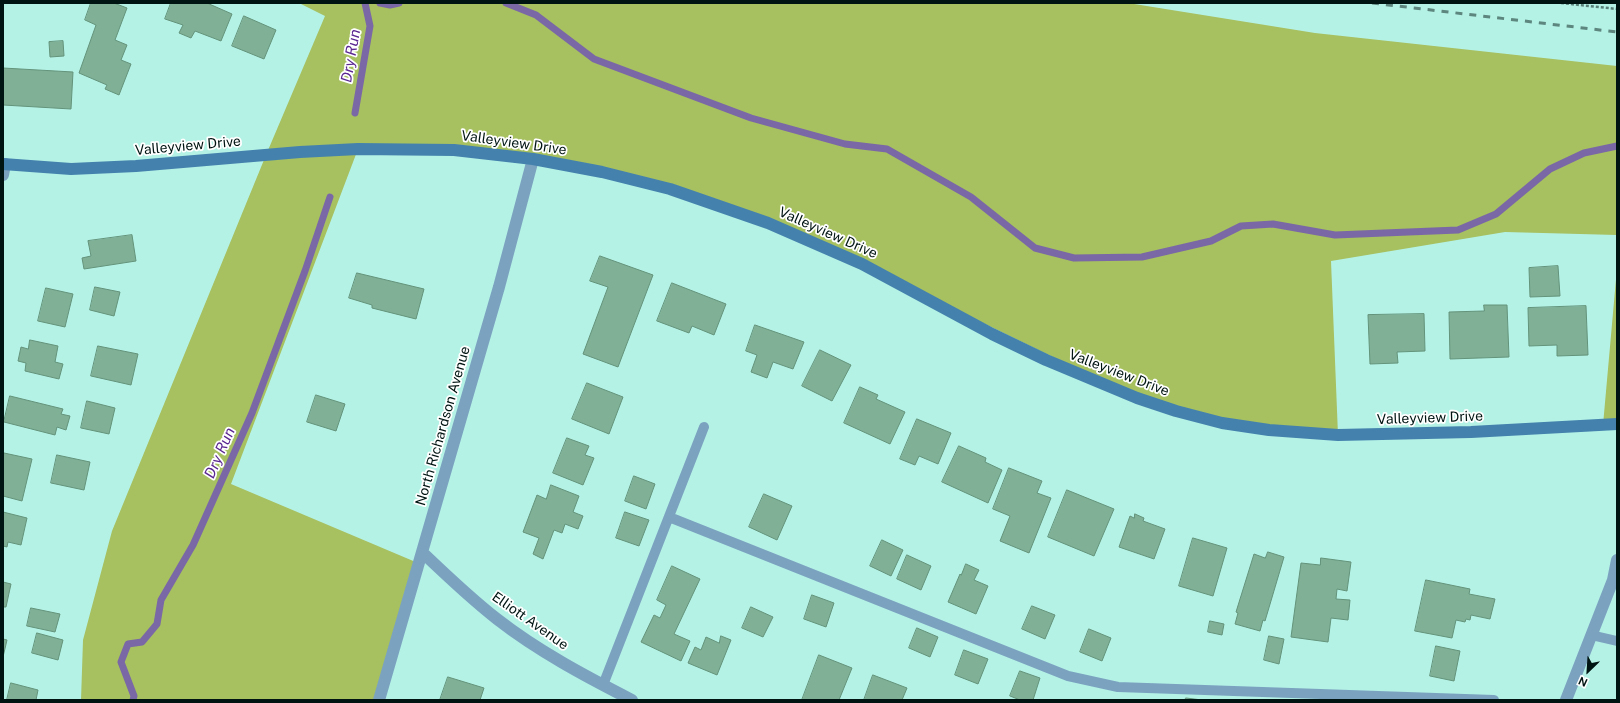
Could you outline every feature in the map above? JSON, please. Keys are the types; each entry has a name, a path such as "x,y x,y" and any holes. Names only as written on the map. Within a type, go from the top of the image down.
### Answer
{"street":[{"name":"Valleyview Drive","path":"4,168 71,169 136,166 300,152 358,149 454,150 533,159 602,172 670,189 768,223 862,264 985,330 1046,360 1137,398 1176,411 1207,419 1270,430 1338,435 1478,431 1617,424"},
{"name":"North Richardson Avenue","path":"379,700 499,287 533,159"},
{"name":"Elliott Avenue","path":"422,552 457,585 497,619 534,644 603,685 632,700"},
{"path":"1566,700 1613,580 1617,560"}],"lane":[{"path":"603,685 704,427"},
{"path":"669,517 1068,676 1118,687 1494,700"},
{"path":"1591,635 1617,641"}],"path":[{"path":"1561,3 1617,9"}],"green space":[{"path":"299,3 1128,3 1315,33 1617,66 1617,235 1505,232 1331,261 1338,435 1269,430 1137,398 862,264 719,205 533,159 358,149 231,484 418,563 379,700 81,700 83,640 112,531 266,155 325,16"},
{"path":"1617,268 1617,425 1603,425"}],"building":[{"path":"91,3 114,3 127,8 115,40 127,45 121,60 131,64 119,95 105,89 107,85 79,73 96,25 85,20"},
{"path":"171,3 207,3 232,14 221,41 195,31 191,38 179,33 183,25 165,19"},
{"path":"244,16 276,30 264,59 232,46"},
{"path":"63,41 64,56 50,57 49,42"},
{"path":"3,68 73,72 71,109 3,105"},
{"path":"132,235 136,261 84,269 82,258 91,256 88,241"},
{"path":"600,256 653,275 618,367 583,354 608,287 590,281"},
{"path":"1558,266 1560,296 1530,297 1529,268"},
{"path":"357,273 424,289 416,319 372,308 372,305 349,298"},
{"path":"672,283 726,304 714,335 692,326 689,333 657,321"},
{"path":"95,287 120,292 114,316 90,310"},
{"path":"46,288 73,294 65,327 38,321"},
{"path":"1484,305 1507,305 1509,357 1450,359 1449,312 1484,311"},
{"path":"1586,306 1588,355 1557,356 1557,345 1529,346 1528,308"},
{"path":"1424,314 1425,351 1397,352 1398,363 1370,364 1368,315"},
{"path":"755,325 804,342 793,369 773,362 767,378 751,372 757,355 746,351"},
{"path":"30,340 58,346 55,362 63,364 59,379 25,371 26,363 18,361 21,347 28,349"},
{"path":"98,346 138,354 131,385 91,376"},
{"path":"820,350 851,365 832,401 802,386"},
{"path":"587,383 623,397 609,434 572,419"},
{"path":"860,387 878,395 876,399 905,412 890,444 844,423"},
{"path":"316,395 345,404 336,431 307,422"},
{"path":"10,396 63,409 61,414 70,416 66,430 57,427 55,435 4,422"},
{"path":"87,401 115,408 109,434 81,428"},
{"path":"917,419 951,433 938,464 919,456 915,465 900,459"},
{"path":"567,438 589,446 585,455 594,458 583,485 553,473"},
{"path":"959,446 986,458 985,462 1002,470 988,503 942,482"},
{"path":"4,453 32,459 22,501 3,496"},
{"path":"57,455 90,462 84,490 51,483"},
{"path":"1009,468 1042,481 1037,493 1051,498 1029,553 1000,541 1010,516 993,509"},
{"path":"634,476 655,484 646,509 625,501"},
{"path":"551,485 579,496 573,512 583,516 578,529 565,524 562,533 554,530 543,559 533,554 539,538 523,532 537,495 546,499"},
{"path":"1067,490 1114,509 1094,556 1048,537"},
{"path":"764,494 792,506 777,540 749,527"},
{"path":"3,512 27,518 21,545 8,542 7,547 3,546"},
{"path":"625,512 649,520 639,546 616,538"},
{"path":"1135,514 1144,518 1143,521 1165,529 1154,559 1119,547 1130,516 1134,518"},
{"path":"1193,538 1227,548 1213,596 1179,586"},
{"path":"882,540 903,550 891,576 870,566"},
{"path":"1268,552 1284,557 1265,621 1263,620 1260,631 1235,624 1238,613 1236,612 1254,554 1265,558"},
{"path":"907,555 931,566 921,590 897,579"},
{"path":"1321,558 1351,562 1347,591 1337,589 1336,599 1350,600 1348,620 1331,618 1328,642 1291,637 1301,563 1320,565"},
{"path":"966,564 979,570 974,580 988,586 976,614 948,602"},
{"path":"672,566 700,579 674,634 690,641 681,661 641,642 654,615 660,618 666,605 657,600"},
{"path":"1426,580 1470,589 1469,594 1495,599 1490,619 1471,615 1470,620 1466,619 1465,622 1456,620 1452,638 1415,631"},
{"path":"3,582 11,584 6,607 3,607"},
{"path":"812,595 834,603 826,627 804,619"},
{"path":"1032,606 1055,615 1045,639 1022,629"},
{"path":"751,607 773,617 763,637 742,628"},
{"path":"31,608 60,614 55,632 27,626"},
{"path":"1210,621 1224,624 1222,635 1208,632"},
{"path":"917,628 938,637 930,657 909,648"},
{"path":"1089,629 1111,638 1102,661 1080,652"},
{"path":"37,633 63,640 58,660 32,653"},
{"path":"721,636 731,640 717,675 688,663 695,647 701,650 706,637 719,643"},
{"path":"1269,636 1284,639 1279,664 1264,660"},
{"path":"3,639 7,640 3,657"},
{"path":"1436,646 1460,651 1454,681 1430,676"},
{"path":"964,650 988,659 978,684 955,675"},
{"path":"819,655 852,668 839,700 802,700"},
{"path":"1020,671 1040,678 1033,700 1020,700 1010,696"},
{"path":"873,675 907,688 902,700 864,700"},
{"path":"448,677 484,688 480,700 440,700"},
{"path":"11,683 38,690 36,700 7,700"},
{"path":"1186,698 1202,700 1185,700"}],"waterway":[{"name":"Dry Run","path":"355,113 370,26 365,3"},
{"path":"380,3 390,5 399,3"},
{"path":"506,3 536,15 594,59 751,118 845,144 887,149 971,197 1035,248 1074,258 1142,257 1211,241 1241,226 1273,224 1335,235 1458,230 1496,214 1550,169 1584,153 1617,146"},
{"name":"Dry Run","path":"133,700 134,696 121,662 128,644 142,642 157,624 161,600 193,545 252,413 305,271 330,197"}],"railway":[{"path":"1372,3 1617,32"}]}
